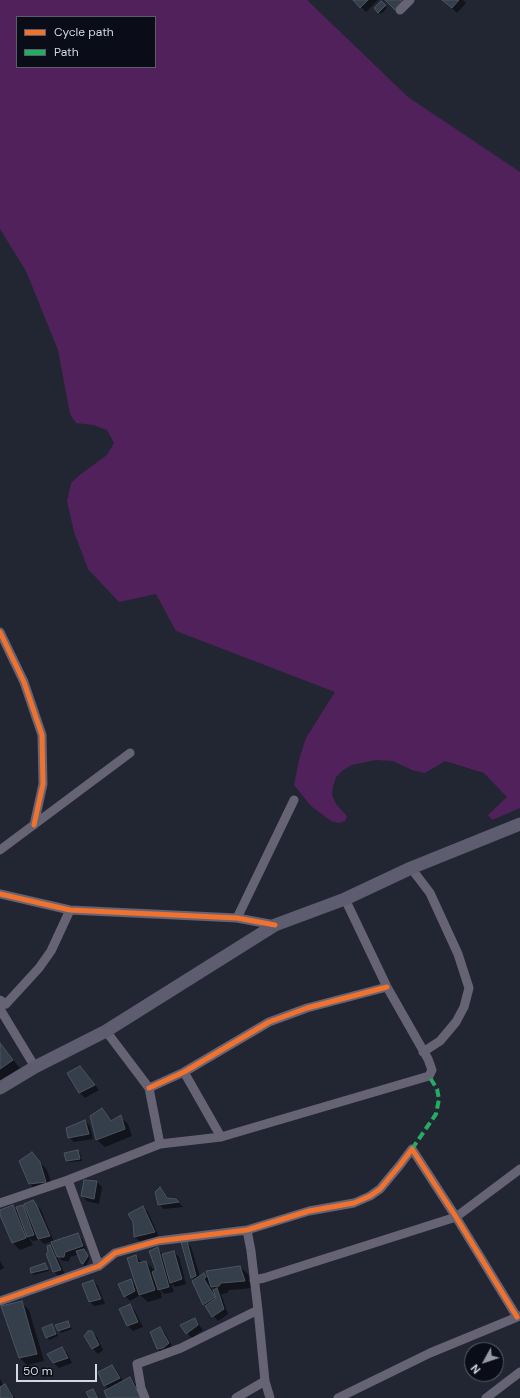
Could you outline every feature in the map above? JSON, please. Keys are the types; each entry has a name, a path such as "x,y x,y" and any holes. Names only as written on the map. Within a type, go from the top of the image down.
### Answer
{"main road":[{"path":"0,1088 35,1067 106,1031 275,925 345,899 411,868 518,825"}],"street":[{"path":"400,10 410,0"},
{"path":"0,632 24,682 42,735 43,784 34,825"},
{"path":"0,850 130,753"},
{"path":"237,918 294,800"},
{"path":"411,868 430,893 458,954 468,988 464,1007 456,1022 440,1041 423,1052"},
{"path":"0,894 70,910 237,918 275,925"},
{"path":"0,1203 68,1180 160,1144 221,1137 429,1076 432,1070 428,1059 387,987 345,899"},
{"path":"0,1000 6,1004 39,968 51,951 70,910"},
{"path":"150,1088 184,1072 269,1022 307,1008 387,987"},
{"path":"0,1009 35,1067"},
{"path":"106,1031 150,1088 160,1144"},
{"path":"184,1072 221,1137"},
{"path":"0,1301 99,1266 116,1253 158,1241 247,1230 309,1211 354,1203 370,1196 380,1189 412,1148 518,1316 430,1352 338,1398"},
{"path":"254,1280 456,1217 518,1170 520,1180"},
{"path":"68,1180 99,1266"},
{"path":"247,1230 251,1250 265,1381 270,1398"},
{"path":"145,1398 141,1388 137,1364 181,1348 258,1310"},
{"path":"486,1398 520,1372"},
{"path":"236,1398 265,1381"}],"shaded area":[{"path":"0,0 307,0 408,97 520,172 520,808 492,820 488,815 507,797 484,773 445,761 425,773 412,770 393,761 376,760 352,765 343,770 336,777 332,795 336,804 347,816 345,821 339,823 331,821 311,806 294,785 299,760 306,738 335,692 176,631 156,594 119,602 88,569 74,532 67,501 71,483 107,455 114,443 107,430 93,425 76,423 70,414 58,350 26,271 0,229"}],"building":[{"path":"353,0 368,0 360,8"},
{"path":"385,0 401,0 403,2 395,10"},
{"path":"442,0 459,0 452,8"},
{"path":"381,1 386,5 378,13 374,8"},
{"path":"0,1043 13,1060 0,1069"},
{"path":"80,1066 95,1085 79,1093 67,1073"},
{"path":"102,1108 111,1121 121,1115 125,1129 96,1140 90,1116"},
{"path":"85,1120 89,1134 68,1138 66,1128"},
{"path":"78,1150 80,1159 66,1161 64,1153"},
{"path":"32,1152 40,1162 46,1182 29,1184 19,1161"},
{"path":"84,1180 97,1181 94,1199 81,1196"},
{"path":"160,1187 167,1198 176,1199 179,1202 158,1205 155,1192"},
{"path":"33,1200 50,1236 38,1239 24,1204"},
{"path":"13,1205 26,1238 12,1243 0,1215 0,1210"},
{"path":"23,1205 34,1235 27,1237 16,1207"},
{"path":"143,1206 155,1232 134,1237 133,1222 128,1214"},
{"path":"78,1233 83,1246 65,1252 64,1257 57,1257 51,1242"},
{"path":"187,1241 196,1276 191,1278 181,1242"},
{"path":"50,1245 61,1270 53,1272 46,1254 48,1252 47,1246"},
{"path":"158,1247 169,1287 158,1290 152,1272 156,1270 149,1251"},
{"path":"84,1249 88,1256 83,1264 81,1263 76,1251"},
{"path":"174,1251 182,1279 170,1283 162,1254"},
{"path":"136,1255 138,1263 146,1261 155,1290 139,1295 127,1258"},
{"path":"45,1263 48,1269 31,1273 30,1268"},
{"path":"240,1266 245,1281 221,1283 219,1286 211,1287 206,1271"},
{"path":"204,1273 206,1277 204,1279 215,1297 203,1305 192,1281"},
{"path":"131,1279 135,1291 124,1297 118,1284"},
{"path":"93,1280 101,1299 89,1302 82,1284"},
{"path":"217,1288 224,1309 212,1317 205,1306 216,1298 213,1290"},
{"path":"22,1301 37,1354 19,1358 1,1306"},
{"path":"130,1304 138,1322 127,1326 119,1309"},
{"path":"195,1318 198,1325 186,1334 180,1325"},
{"path":"68,1321 70,1327 58,1331 55,1325"},
{"path":"52,1324 56,1334 46,1338 42,1328"},
{"path":"160,1327 169,1343 163,1348 157,1349 150,1332"},
{"path":"88,1331 92,1331 99,1345 92,1349 84,1336"},
{"path":"62,1347 68,1358 53,1363 47,1354"},
{"path":"112,1365 120,1378 104,1386 98,1372"},
{"path":"130,1377 141,1398 107,1398 104,1391"},
{"path":"5,1384 13,1397 0,1398 0,1387"},
{"path":"93,1389 98,1398 89,1398 86,1392"}],"marked path":[{"path":"412,1149 436,1114 439,1099 437,1089 429,1076"}],"cycle path":[{"path":"0,632 24,682 42,735 43,784 34,825"},
{"path":"0,894 70,910 237,918 275,925"},
{"path":"149,1088 184,1072 269,1022 307,1008 387,987"},
{"path":"0,1301 99,1266 115,1253 158,1241 247,1230 309,1211 354,1203 370,1196 380,1189 412,1149 456,1217 517,1317"}]}
